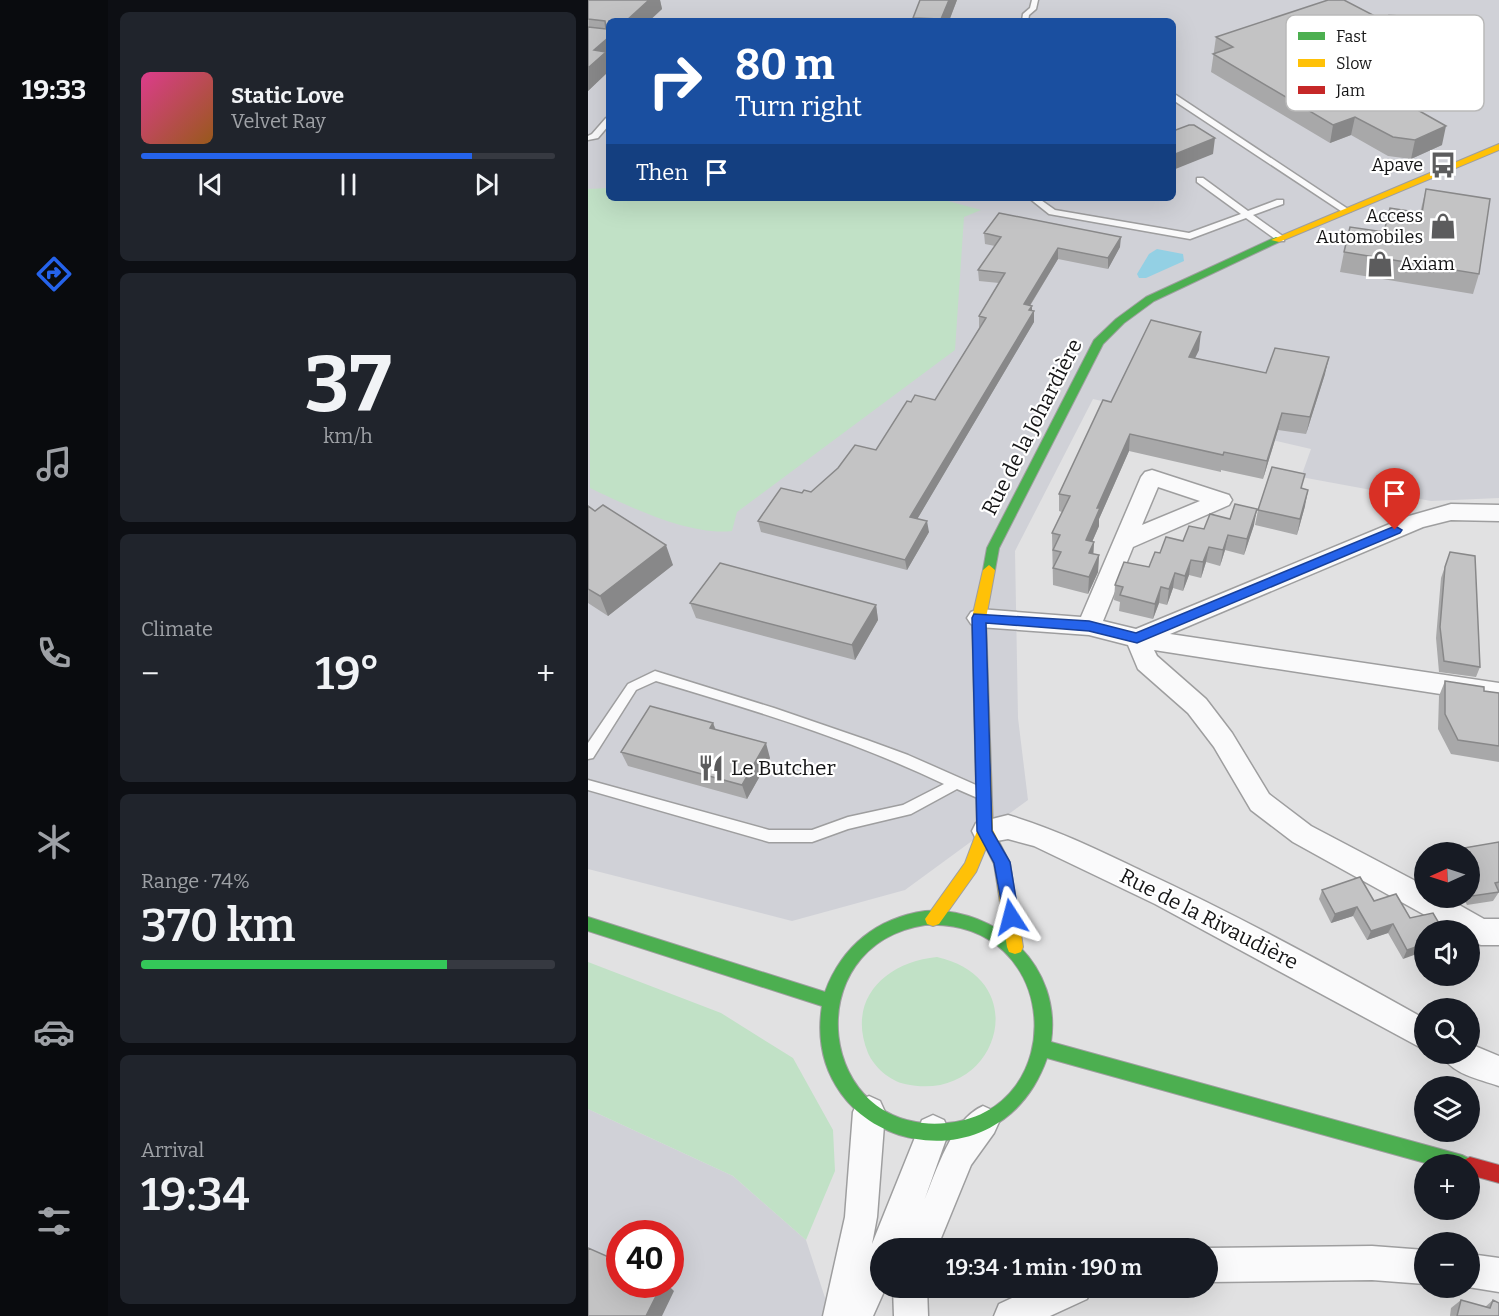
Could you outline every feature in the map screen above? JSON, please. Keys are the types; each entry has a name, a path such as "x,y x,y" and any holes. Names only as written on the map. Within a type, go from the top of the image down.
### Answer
{"street":[{"name":"Rue de la Johardière","path":"933,919 971,867 985,831 979,618 993,548 1098,342 1120,321 1150,299 1281,238 1499,147"},
{"path":"1137,638 1417,521 1451,512 1499,513"},
{"path":"1089,626 1125,542"},
{"path":"979,618 1089,626 1137,638 1499,693"},
{"path":"1137,638 1147,662 1197,706 1223,740 1260,802 1302,834 1395,883 1481,933 1499,932"},
{"name":"Rue de la Rivaudière","path":"985,831 1008,827 1040,836 1175,901 1322,977 1414,1029"},
{"name":"Rue de la Johardière","path":"985,831 1002,862 1015,947"},
{"path":"924,1238 960,1154 989,1115 1022,1086 1030,1074 1041,1048 1046,1026 1044,1003 1039,982 1029,963 1015,947 986,927 951,918 914,922 895,928 862,950 843,974 830,1001 826,1021 826,1041 839,1080 869,1112 906,1128 933,1131 962,1126 989,1115"},
{"path":"588,924 830,1001"},
{"path":"1041,1048 1426,1154"},
{"path":"1479,1064 1499,1071"},
{"path":"840,1316 861,1217 869,1112"},
{"path":"892,1238 933,1131"},
{"path":"1480,1169 1499,1174"},
{"path":"1218,1265 1372,1263 1414,1266"},
{"path":"1480,1272 1499,1275"},
{"path":"855,1316 870,1284"},
{"path":"910,1298 911,1316"},
{"path":"1019,1313 1051,1298"}],"lane":[{"path":"1025,18 1026,14 1033,9 1035,0"},
{"path":"1176,99 1347,211"},
{"path":"588,138 594,136 606,123"},
{"path":"1200,180 1281,238"},
{"path":"1037,201 1052,212 1190,236 1280,202"},
{"path":"588,754 632,687 655,676 741,700 895,755 955,784 984,794"},
{"path":"588,785 769,836 812,836 848,823 906,810 955,784"}],"shaded area":[{"path":"588,0 1499,0 1499,498 1431,501 1301,477 1311,449 1093,399 1015,551 1018,718 1028,800 905,890 792,921 588,869"},
{"path":"588,1109 733,1176 806,1240 831,1316 588,1316"}],"green space":[{"path":"606,188 606,201 948,201 981,210 964,217 955,350 737,512 732,531 697,529 640,511 590,488 588,189"},
{"path":"937,957 968,970 987,990 995,1013 993,1037 982,1059 963,1076 937,1086 905,1084 888,1077 871,1058 863,1034 862,1016 867,1000 875,987 887,975 918,960"},
{"path":"588,962 721,1013 793,1058 833,1130 835,1171 806,1240 733,1176 588,1109"}],"water":[{"path":"1157,249 1183,254 1184,261 1146,278 1139,278 1137,274 1149,254"}],"building":[{"path":"588,0 649,0 629,18 606,18 606,29 605,21 588,19"},
{"path":"920,0 949,0 941,18 913,18"},
{"path":"1328,0 1344,0 1373,15 1286,15 1286,97 1213,54 1233,47 1216,37"},
{"path":"588,27 606,29 606,40 594,50 606,52 588,68"},
{"path":"1309,111 1419,111 1446,126 1415,140 1393,137 1355,117 1333,125"},
{"path":"1194,125 1215,138 1176,154 1176,130"},
{"path":"1426,189 1490,199 1479,274 1344,252 1350,227 1384,232 1390,208 1422,213"},
{"path":"999,213 1121,237 1108,258 1058,248 1024,304 1032,306 1029,310 1034,311 910,517 927,521 905,560 758,521 781,488 802,493 804,490 811,492 838,468 855,445 876,450 907,401 911,402 915,395 935,400 986,318 979,316 1005,273 978,270 1001,237 984,233"},
{"path":"1151,320 1201,332 1189,357 1266,373 1275,348 1329,357 1310,417 1282,413 1267,461 1224,452 1223,455 1130,434 1097,508 1100,508 1086,540 1094,542 1089,553 1099,555 1089,577 1053,568 1061,552 1053,550 1060,535 1052,533 1070,496 1059,494 1103,400 1111,402"},
{"path":"1272,467 1305,474 1301,488 1308,490 1300,519 1258,510"},
{"path":"1235,504 1257,509 1247,539 1228,535 1223,550 1209,547 1203,562 1191,560 1185,576 1175,573 1169,589 1161,587 1155,604 1120,595 1123,587 1115,585 1124,562 1149,567 1155,552 1160,553 1166,537 1183,541 1189,526 1204,529 1210,514 1230,519"},
{"path":"603,505 666,545 600,596 588,589 588,506 595,511"},
{"path":"1450,552 1475,556 1480,667 1444,661 1440,627 1445,567"},
{"path":"720,563 876,605 852,645 690,603"},
{"path":"1445,681 1484,687 1484,691 1499,693 1499,746 1458,740 1445,714"},
{"path":"650,706 713,723 710,728 766,743 742,785 621,752"},
{"path":"1499,842 1499,882 1495,883 1499,892 1480,895 1480,845"},
{"path":"1360,877 1374,901 1396,894 1410,918 1433,913 1437,920 1414,920 1414,948 1407,950 1393,924 1371,931 1357,907 1335,914 1322,890"},
{"path":"588,1248 606,1256 606,1298 655,1298 646,1316 588,1316"},
{"path":"1461,1300 1490,1308 1493,1300 1499,1303 1499,1316 1457,1316"}],"traffic: fast":[{"path":"989,570 993,548 1098,342 1120,321 1150,299 1276,240"},
{"path":"936,917 957,919 977,925 996,935 1012,949 1026,965 1036,984 1042,1004 1044,1025 1042,1046 1036,1066 1026,1085 1012,1101 996,1115 977,1125 957,1131 936,1133 915,1131 895,1125 876,1115 860,1101 846,1085 836,1066 830,1046 828,1025 830,1004 836,984 846,965 860,949 876,935 895,925 915,919 936,917"},
{"path":"588,924 830,1001"},
{"path":"1041,1048 1426,1154"}],"traffic: slow":[{"path":"1276,240 1499,147"},
{"path":"933,919 971,867 985,831 979,618 989,570"},
{"path":"985,831 1002,863 1015,947"}],"traffic: jam":[{"path":"1480,1169 1499,1174"}],"place":[{"name":"Apave","path":"1443,165"},
{"name":"Access Automobiles","path":"1443,226"},
{"name":"Axiam","path":"1380,264"},
{"name":"Le Butcher","path":"711,768"}],"route":[{"path":"1011,917 1002,862 985,831 979,618 1089,626 1137,638 1395,530"}]}
